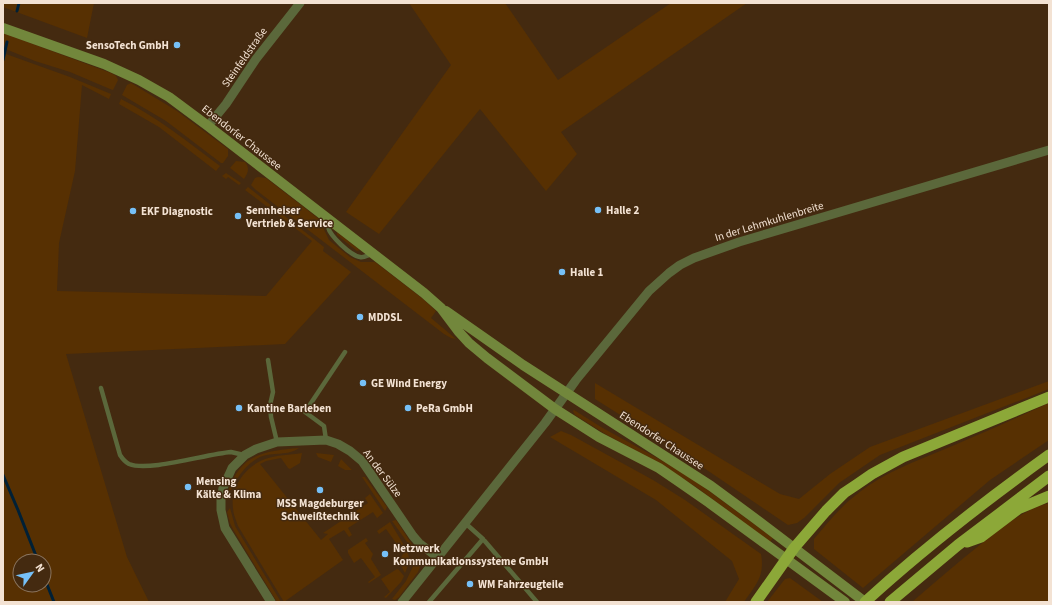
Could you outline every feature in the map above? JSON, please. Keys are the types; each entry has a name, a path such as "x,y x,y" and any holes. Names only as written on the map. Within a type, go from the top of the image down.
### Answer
{"highway":[{"path":"756,602 785,559 826,511 844,493 872,474 903,457 1049,397"},
{"path":"865,602 924,551 998,492 1049,455"},
{"path":"890,602 958,545 1049,476"},
{"path":"958,545 981,537 1018,509 1049,496"}],"main road":[{"name":"Ebendorfer Chaussee","path":"3,28 127,73 169,97 373,253 441,308 566,394 711,486 865,602"},
{"name":"Ebendorfer Chaussee","path":"441,308 469,343 555,409 599,437 659,468 845,602"}],"street":[{"name":"Steinfeldstraße","path":"208,126 226,104 256,59 300,3"},
{"name":"In der Lehmkuhlenbreite","path":"555,409 649,291 669,273 694,258 739,242 1049,150"},
{"path":"402,602 555,409"},
{"name":"An der Sülze","path":"271,602 225,528 221,510 221,499 223,488 232,468 245,455 256,449 277,442 326,440 338,444 350,451 362,461 413,536 419,543 437,557"}],"lane":[{"path":"326,440 324,426 305,412 345,352"},
{"path":"268,360 272,392 270,405 271,416 277,442"},
{"path":"101,388 120,455 129,464 149,466 230,452 245,455"},
{"path":"464,522 483,539 537,602"},
{"path":"429,602 483,539"}],"shaded area":[{"path":"3,3 94,3 87,38 3,7"},
{"path":"409,3 505,3 558,80 671,3 747,3 561,132 577,154 546,191 480,109 379,234 346,212 451,65"},
{"path":"3,33 111,73 116,76 118,80 113,90 70,72 35,61 3,48"},
{"path":"6,54 70,77 111,94 109,99 82,85 75,171 59,243 57,291 266,296 312,241 245,190 248,187 324,247 323,251 351,272 285,344 66,354 127,557 149,602 3,602 3,60"},
{"path":"131,83 177,111 228,149 228,156 223,163 166,121 122,95 127,85"},
{"path":"121,99 160,122 220,166 216,171 159,127 119,104"},
{"path":"236,161 245,162 248,166 244,179 230,168"},
{"path":"226,173 241,183 239,185 228,177 226,179 222,176"},
{"path":"255,178 266,178 319,219 329,240 350,257 361,262 375,262 423,299 436,311 431,318 456,339 444,334 256,190 251,185"},
{"path":"337,232 360,250 357,251 337,235"},
{"path":"1049,381 1049,389 880,455 839,483 804,518 797,523 788,525 698,464 595,399 595,383 780,494 799,499 830,474 870,447"},
{"path":"1049,403 1049,440 990,480 863,588 814,549 814,539 839,510 856,495 879,479 904,466"},
{"path":"574,410 698,483 773,538 770,542 699,489 659,463 607,435 575,415"},
{"path":"561,431 653,480 685,500 761,554 761,575 744,602 725,602 739,579 732,561 656,500 550,437"},
{"path":"299,448 290,452 256,459 244,469 228,492 233,479 239,470 255,457 264,453"},
{"path":"302,453 300,463 290,469 281,458 266,461 260,464 321,540 328,534 323,533 368,503 365,498 370,494 383,513 377,518 373,512 348,528 352,535 349,537 344,530 329,539 343,560 284,602 238,526 234,512 233,500 234,492 241,478 258,462 278,456"},
{"path":"316,453 334,455 331,462 318,457"},
{"path":"341,459 352,470 345,470 338,466"},
{"path":"362,477 365,477 387,507 385,511"},
{"path":"1049,503 1049,602 912,602 963,558 1005,526 1030,510"},
{"path":"230,508 235,526 281,602 277,602 234,531 227,512"},
{"path":"396,520 413,546 407,542 392,521"},
{"path":"390,522 405,547 401,550 386,529 379,534 377,531"},
{"path":"366,538 368,541 365,543 373,554 371,559 381,575 369,583 368,582 375,577 361,558 354,563 348,553 348,550"},
{"path":"407,550 410,561 405,573 402,567 401,558"},
{"path":"418,556 420,567 418,572 399,597 395,600 392,599 406,581"},
{"path":"397,569 404,576 401,582 386,598 384,597 390,592 381,579"},
{"path":"790,578 823,602 767,602 785,579"}],"waterway":[{"path":"17,11 19,3"},
{"path":"3,60 7,42"},
{"path":"3,475 35,553"},
{"path":"50,593 54,602"}],"place":[{"name":"SensoTech GmbH","path":"177,45"},
{"name":"Halle 2","path":"598,210"},
{"name":"EKF Diagnostic","path":"133,211"},
{"name":"Sennheiser Vertrieb & Service","path":"238,216"},
{"name":"Halle 1","path":"562,272"},
{"name":"MDDSL","path":"360,317"},
{"name":"GE Wind Energy","path":"363,383"},
{"name":"Kantine Barleben","path":"239,408"},
{"name":"PeRa GmbH","path":"408,408"},
{"name":"Mensing Kälte & Klima","path":"188,487"},
{"name":"MSS Magdeburger Schweißtechnik","path":"320,490"},
{"name":"Netzwerk Kommunikationssysteme GmbH","path":"385,554"},
{"name":"WM Fahrzeugteile","path":"470,584"}]}
